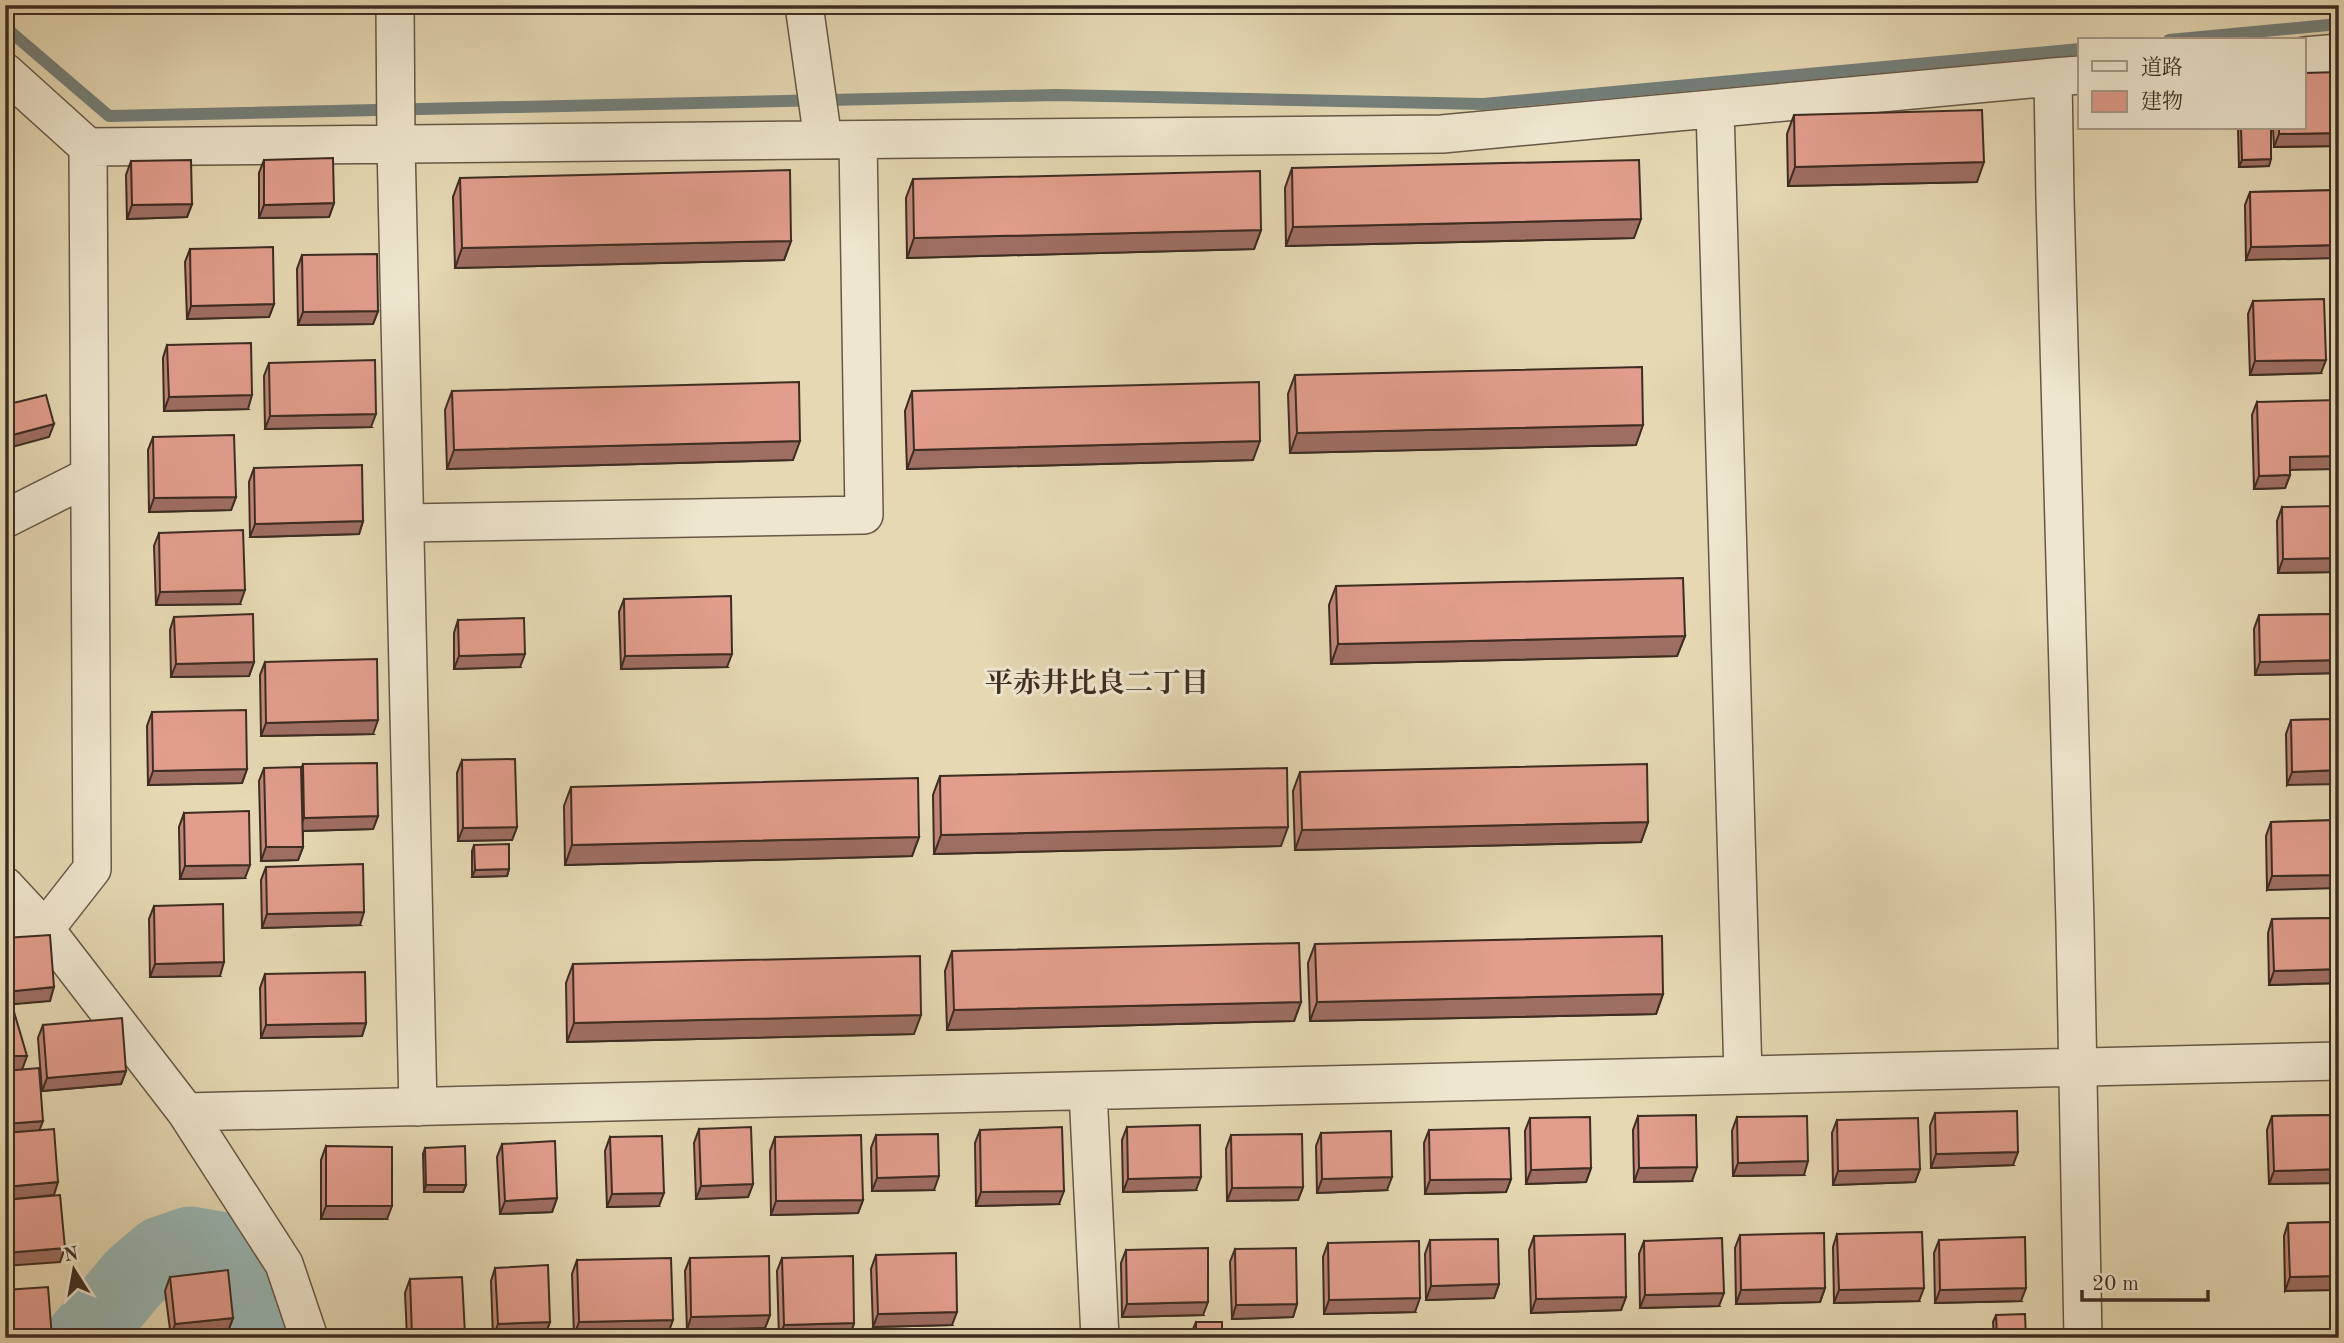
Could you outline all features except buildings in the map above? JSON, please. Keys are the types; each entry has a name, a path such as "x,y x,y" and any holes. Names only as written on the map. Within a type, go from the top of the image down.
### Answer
{"street":[{"path":"396,5 396,120 418,1107"},
{"path":"405,523 864,515 829,119 804,5"},
{"path":"2306,56 2339,54"},
{"path":"5,72 88,147 396,120 829,119 1442,134 2066,76 2083,1338"},
{"path":"1714,109 1743,1075"},
{"path":"45,929 92,869 88,147"},
{"path":"5,519 88,477"},
{"path":"5,886 45,929 186,1112 284,1264 309,1338"},
{"path":"5,929 45,929"},
{"path":"186,1112 2339,1061"},
{"path":"1087,1091 1100,1338"}],"waterway":[{"path":"2190,38 2339,24"},
{"path":"5,27 109,116 1056,95 1483,104 2078,49"},
{"path":"83,1338 134,1277 161,1254 190,1244 225,1250 255,1285 273,1338"}],"district":[{"name":"平赤井比良二丁目","path":"1097,682"}]}
